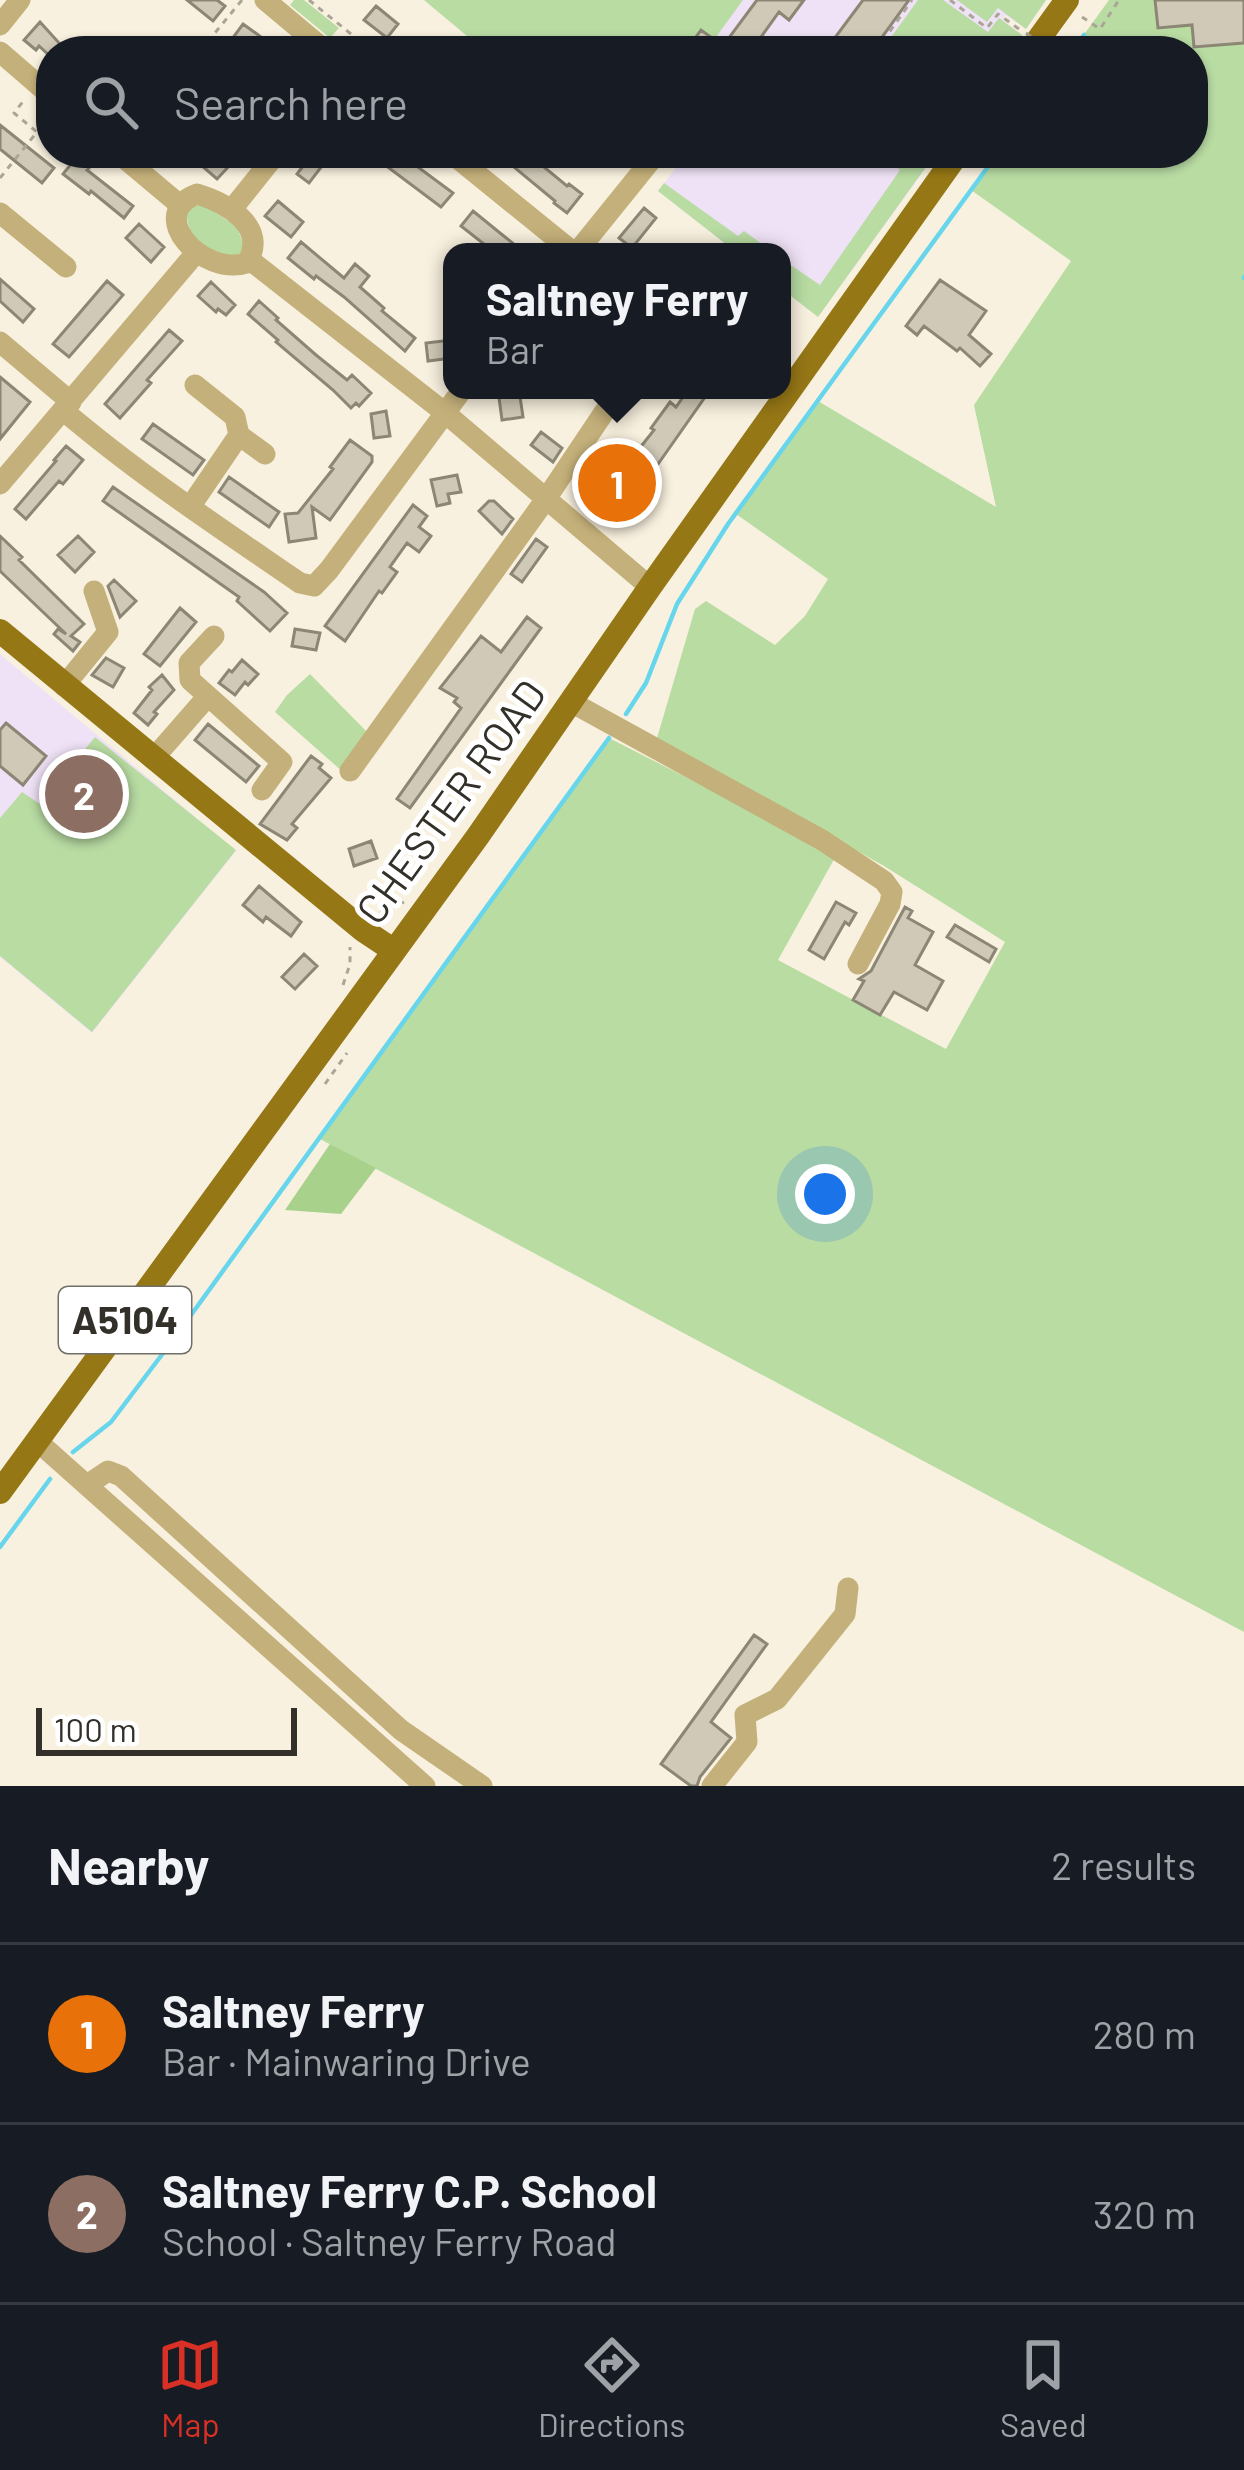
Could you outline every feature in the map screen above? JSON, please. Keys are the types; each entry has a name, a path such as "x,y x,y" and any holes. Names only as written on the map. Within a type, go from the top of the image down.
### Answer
{"main road":[{"path":"1037,36 1071,12"},
{"name":"CHESTER ROAD","path":"791,388 947,168"},
{"name":"CHESTER ROAD","path":"0,1492 478,836 783,399"},
{"path":"0,631 393,950"}],"street":[{"path":"0,25 20,0"},
{"path":"265,0 308,36"},
{"path":"0,52 36,83"},
{"path":"136,168 180,205"},
{"path":"233,208 265,168"},
{"path":"470,168 564,243"},
{"path":"582,243 644,168"},
{"path":"197,194 233,208 253,241 250,260 228,265 195,254 180,232 180,205 197,194"},
{"path":"0,213 66,267"},
{"path":"0,484 195,254"},
{"path":"250,260 444,412 650,587"},
{"path":"0,342 113,453 300,584 314,586 455,399"},
{"path":"190,507 238,435 235,418 195,385"},
{"path":"350,771 613,399"},
{"path":"238,435 265,454"},
{"path":"64,686 108,632 94,591"},
{"path":"214,636 189,663 190,680 208,696 261,726 270,751 282,762 262,790"},
{"path":"153,759 208,696"},
{"path":"571,702 822,840 884,881 892,892 890,904 858,964"},
{"path":"37,1441 425,1786"},
{"path":"86,1485 108,1471 121,1476 401,1730 482,1786"},
{"path":"712,1786 747,1742 745,1715 777,1700 845,1614 848,1588"}],"path":[{"path":"212,36 242,0"},
{"path":"309,0 353,36"},
{"path":"887,36 913,0"},
{"path":"950,0 987,28 998,14 1022,36"},
{"path":"1071,12 1100,29 1119,0"},
{"path":"36,96 14,113 36,130"},
{"path":"0,178 36,132"}],"shaded area":[{"path":"424,0 1046,0 1026,29 1005,15 1003,20 1021,36 467,36"},
{"path":"676,168 926,168 818,317 791,296 791,243 724,243 658,191"},
{"path":"0,654 236,851 92,1033 0,957"}],"green space":[{"path":"304,0 339,28 328,36 290,5"},
{"path":"424,0 743,0 717,36 467,36"},
{"path":"918,0 943,0 988,32 999,18 1022,35 1021,36 892,36"},
{"path":"957,0 1046,0 1026,29 998,8 987,22"},
{"path":"1109,0 1244,0 1244,1632 320,1139 609,738 837,854 778,960 946,1049 1005,942 884,866 657,738 695,609 706,601 775,645 805,616 828,579 736,514 818,401 996,507 974,405 1071,261 971,190 987,168 1208,168 1208,36 1083,36"},
{"path":"925,168 818,317 791,296 791,265 820,285 900,170"},
{"path":"664,183 738,236 744,231 761,243 724,243 658,191"},
{"path":"206,205 237,227 245,248 240,255 227,260 192,238 185,212 191,206"},
{"path":"310,674 369,734 343,772 275,712"},
{"path":"95,737 236,850 92,1032 0,956 0,818 22,792 40,804"},
{"path":"330,1144 376,1168 341,1214 285,1210"}],"building":[{"path":"187,0 217,0 225,6 213,21"},
{"path":"757,0 804,0 789,20 779,12 762,36 730,36"},
{"path":"863,0 909,0 883,36 836,36"},
{"path":"1155,0 1244,0 1244,43 1208,46 1208,36 1193,36 1192,25 1158,28"},
{"path":"376,6 398,24 384,36 364,20"},
{"path":"40,22 53,36 36,36 36,50 24,40"},
{"path":"243,24 259,36 234,36"},
{"path":"0,125 36,154 36,168 54,168 42,183 0,149"},
{"path":"68,168 89,168 133,206 124,218 63,174"},
{"path":"204,168 227,168 217,179"},
{"path":"302,168 320,168 309,183 297,174"},
{"path":"389,168 419,168 453,193 441,207"},
{"path":"515,168 545,168 582,194 567,213"},
{"path":"278,201 303,222 291,237 265,216"},
{"path":"644,208 656,218 636,243 619,238"},
{"path":"473,211 513,243 483,243 461,226"},
{"path":"139,224 164,247 151,262 126,238"},
{"path":"301,242 344,278 355,264 369,276 360,287 415,338 405,351 344,297 288,258"},
{"path":"0,279 34,309 23,322 0,301"},
{"path":"940,280 986,311 969,335 991,354 980,366 924,326 917,335 906,326"},
{"path":"107,281 123,295 69,357 53,344"},
{"path":"211,282 235,305 226,315 198,296"},
{"path":"259,301 316,355 347,380 352,375 371,393 359,406 356,403 351,408 248,314"},
{"path":"169,330 182,341 120,418 105,404"},
{"path":"443,341 443,359 428,361 426,343"},
{"path":"0,377 30,402 0,439"},
{"path":"499,399 520,399 523,417 502,420"},
{"path":"682,399 704,399 630,504 623,501 618,509 578,478 586,466 595,473 608,457 624,468 670,402 676,407"},
{"path":"386,411 390,436 374,438 371,414"},
{"path":"153,424 204,460 193,475 142,439"},
{"path":"541,432 562,448 553,462 531,445"},
{"path":"350,440 372,456 372,462 330,520 312,507 316,538 289,542 285,514 298,513"},
{"path":"66,446 83,460 26,519 15,509"},
{"path":"457,475 461,492 448,494 450,503 437,506 431,480"},
{"path":"229,477 279,512 269,527 219,492"},
{"path":"113,487 287,613 270,631 237,601 239,597 103,501"},
{"path":"489,501 513,519 502,534 479,511"},
{"path":"413,505 427,516 419,527 431,536 419,552 407,543 390,567 397,572 345,641 325,626"},
{"path":"0,536 84,624 71,636 80,642 73,651 54,634 58,629 66,634 0,571"},
{"path":"78,536 94,552 75,572 58,555"},
{"path":"536,539 547,547 522,582 511,574"},
{"path":"114,580 136,601 120,617 108,586"},
{"path":"180,608 196,622 160,666 144,654"},
{"path":"527,617 541,628 410,808 397,799 461,708 454,702 457,698 440,688 481,636 501,652"},
{"path":"295,629 320,633 316,650 292,646"},
{"path":"106,658 124,668 113,687 92,675"},
{"path":"242,660 258,674 235,695 219,683"},
{"path":"162,675 174,690 148,725 134,713"},
{"path":"6,723 46,756 23,785 0,766 0,730"},
{"path":"208,724 259,766 246,782 195,740"},
{"path":"311,756 331,778 292,824 297,828 287,840 260,824"},
{"path":"371,841 377,858 354,866 349,849"},
{"path":"259,886 301,922 291,936 243,905"},
{"path":"836,902 856,913 849,925 845,922 824,959 809,950"},
{"path":"905,907 912,911 908,918 933,932 915,965 943,981 927,1010 894,992 880,1015 853,1000 864,981 859,979 871,971"},
{"path":"955,925 996,949 989,962 947,937"},
{"path":"304,954 317,966 295,989 282,977"},
{"path":"754,1635 767,1644 711,1722 731,1738 697,1786 691,1786 661,1764"}],"waterway":[{"path":"626,714 646,683 677,604 728,524 987,168"},
{"path":"73,1452 111,1422 170,1344 609,738"},
{"path":"0,1547 50,1479"}],"place":[{"name":"Saltney Ferry","path":"617,483"},
{"name":"Saltney Ferry C.P. School","path":"84,794"}]}
